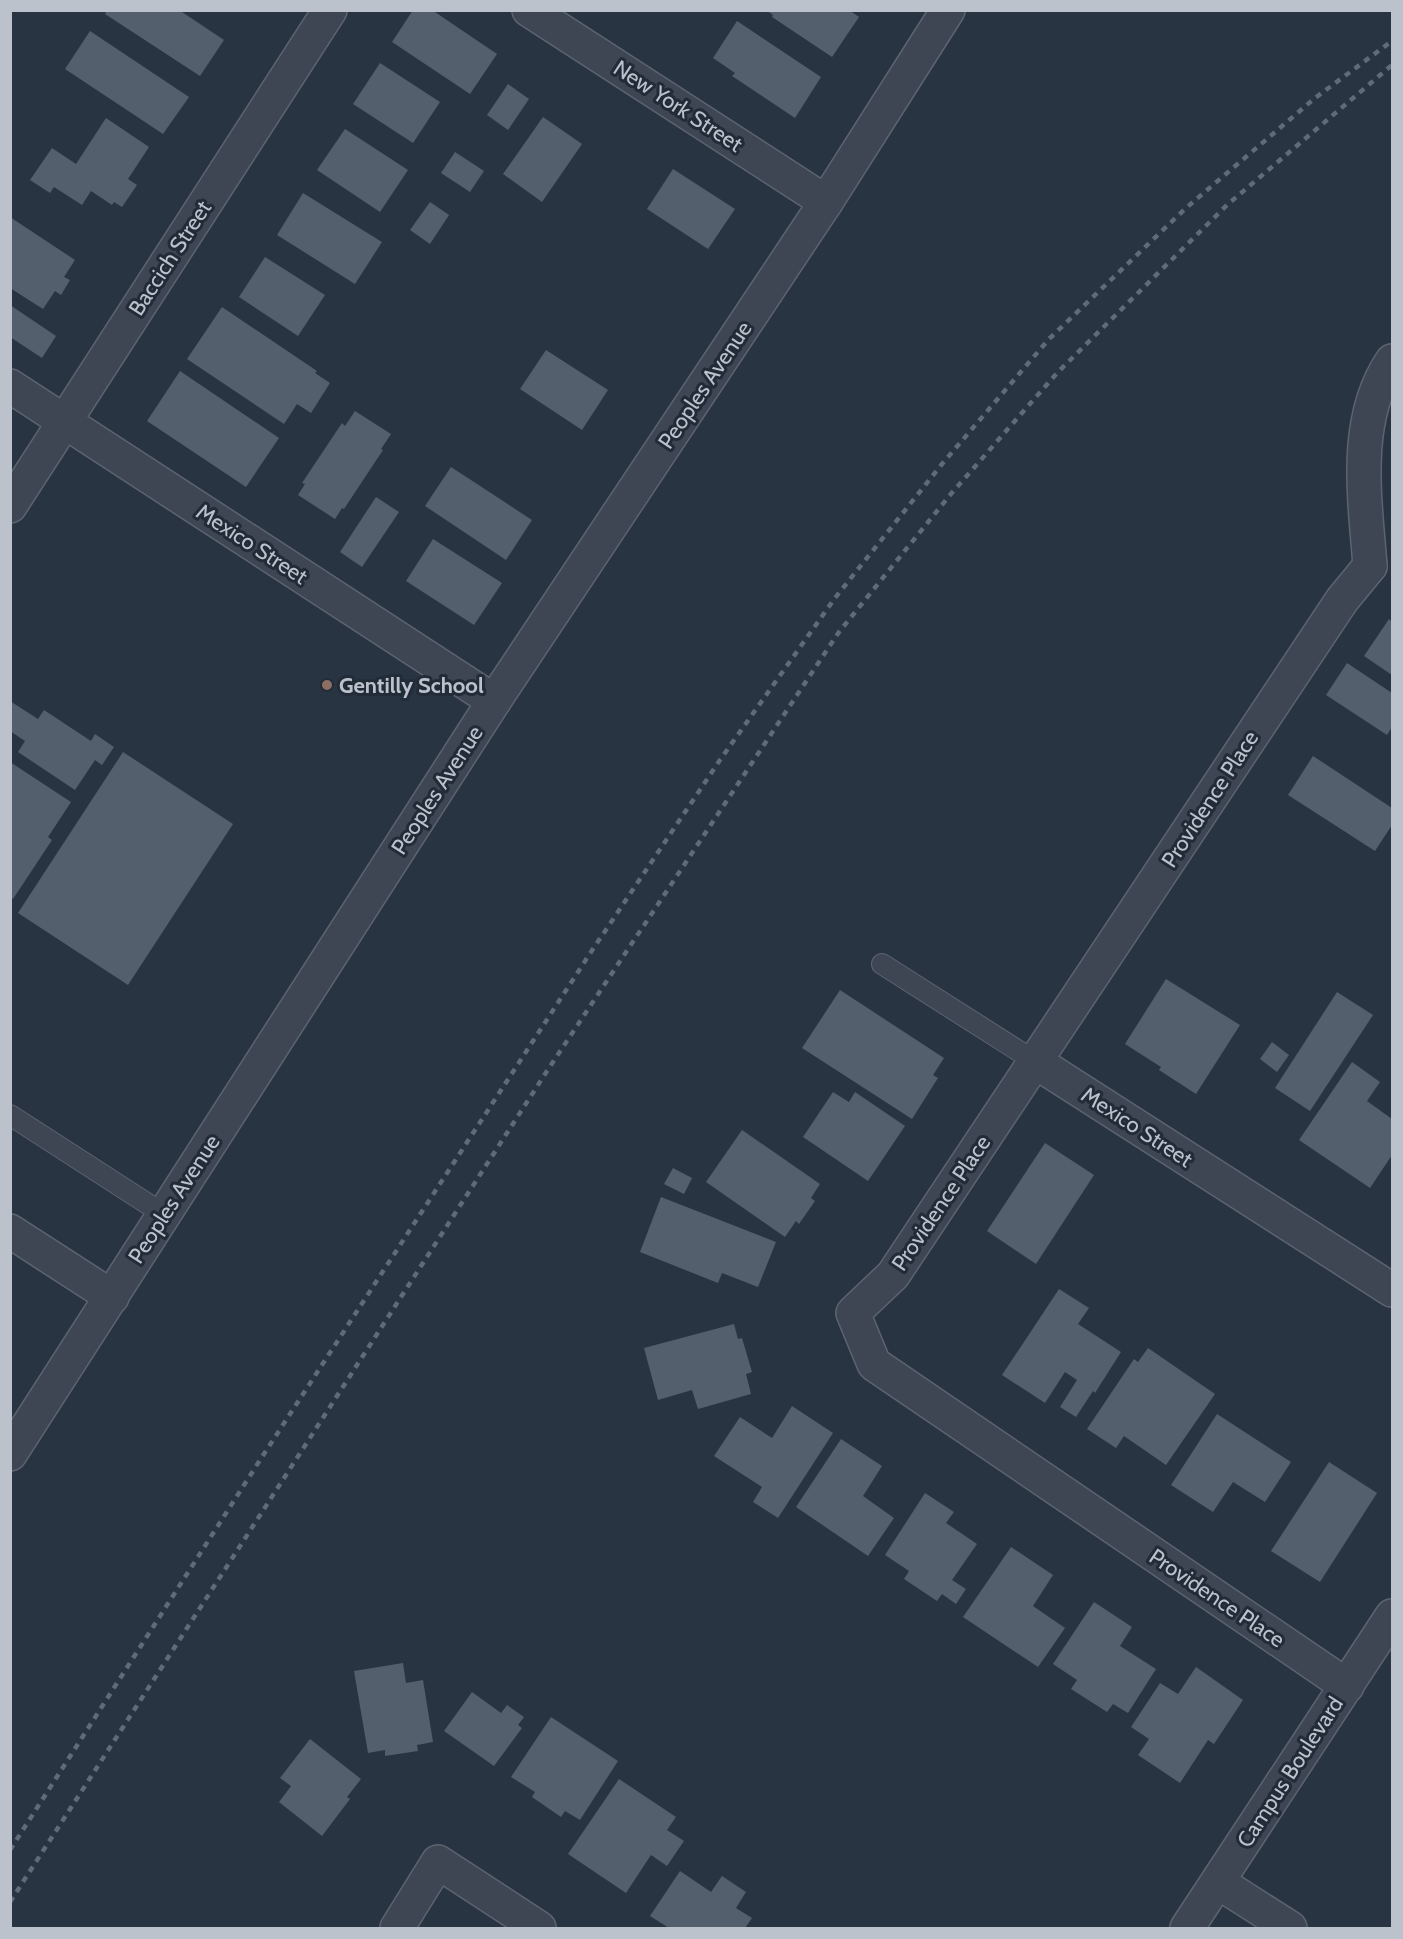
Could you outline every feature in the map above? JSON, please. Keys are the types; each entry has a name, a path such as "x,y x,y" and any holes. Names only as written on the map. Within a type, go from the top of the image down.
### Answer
{"street":[{"name":"Baccich Street","path":"10,506 330,10"},
{"name":"New York Street","path":"529,10 826,202"},
{"name":"Peoples Avenue","path":"10,1454 494,701 826,202 948,10"},
{"path":"1382,571 1365,487 1366,437 1372,405 1392,362"},
{"name":"Mexico Street","path":"10,386 494,701"},
{"name":"Providence Place","path":"1347,1686 874,1364 853,1313 893,1275 1341,600 1382,571"},
{"name":"Mexico Street","path":"1036,1062 1392,1290"},
{"path":"10,1231 112,1297"},
{"name":"Campus Boulevard","path":"1187,1929 1392,1616"},
{"path":"397,1929 438,1862 539,1929"},
{"path":"1218,1882 1290,1929"}],"lane":[{"name":"Mexico Street","path":"882,964 1036,1062"},
{"path":"10,1115 165,1215"}],"building":[{"path":"107,10 179,10 224,40 200,76 105,14"},
{"path":"413,10 432,10 497,54 470,94 392,42"},
{"path":"766,10 849,10 859,17 832,57 772,17 773,15"},
{"path":"737,21 821,77 795,118 732,76 735,73 713,58"},
{"path":"90,31 189,97 163,134 65,69"},
{"path":"380,63 440,102 413,143 353,104"},
{"path":"508,84 529,99 508,130 487,115"},
{"path":"543,117 582,144 542,202 503,174"},
{"path":"106,118 149,147 128,179 137,185 122,207 114,202 112,205 91,191 82,205 54,187 50,193 30,180 52,148 76,164"},
{"path":"345,129 408,170 380,212 317,170"},
{"path":"455,152 484,171 470,192 441,173"},
{"path":"673,169 735,209 708,249 647,209"},
{"path":"303,193 382,242 355,284 277,235"},
{"path":"430,202 449,215 430,244 410,230"},
{"path":"10,217 75,260 64,277 70,280 61,295 55,291 43,309 10,288"},
{"path":"265,257 325,295 298,336 239,297"},
{"path":"10,305 56,336 42,358 10,337"},
{"path":"222,307 317,371 315,373 330,383 311,413 297,404 284,424 187,359"},
{"path":"546,350 608,390 582,430 520,389"},
{"path":"180,371 279,438 246,487 147,421"},
{"path":"355,411 391,434 381,449 383,450 335,519 298,495 305,484 302,483 342,423 345,426"},
{"path":"451,467 532,520 506,560 425,506"},
{"path":"376,497 399,512 362,567 340,552"},
{"path":"433,539 502,583 474,625 406,581"},
{"path":"1389,619 1392,622 1392,675 1364,656"},
{"path":"1347,663 1392,693 1392,727 1387,735 1326,695"},
{"path":"10,701 38,719 44,710 91,741 95,734 114,747 102,765 95,760 75,790 18,752 25,741 10,731"},
{"path":"123,752 233,824 128,985 18,913"},
{"path":"1313,756 1392,808 1392,825 1375,851 1288,795"},
{"path":"10,762 71,802 48,837 52,840 13,899 10,897"},
{"path":"1166,979 1240,1025 1196,1094 1159,1070 1161,1067 1125,1044"},
{"path":"840,990 944,1058 933,1075 938,1078 912,1119 802,1048"},
{"path":"1337,992 1373,1015 1310,1111 1275,1088"},
{"path":"1272,1042 1289,1055 1277,1072 1260,1059"},
{"path":"1352,1062 1380,1082 1367,1101 1392,1119 1392,1155 1370,1188 1299,1140"},
{"path":"833,1092 849,1102 855,1092 905,1126 868,1181 803,1137"},
{"path":"742,1130 820,1184 811,1198 815,1201 799,1224 796,1221 785,1237 706,1182"},
{"path":"1045,1143 1094,1175 1036,1264 987,1231"},
{"path":"673,1168 692,1178 684,1194 664,1184"},
{"path":"661,1197 776,1242 758,1287 722,1273 718,1283 640,1252"},
{"path":"1059,1289 1089,1308 1078,1324 1121,1352 1095,1393 1093,1391 1076,1417 1060,1407 1077,1380 1065,1372 1045,1403 1002,1375"},
{"path":"734,1324 738,1339 742,1338 752,1372 746,1374 751,1394 698,1409 692,1390 658,1400 644,1348"},
{"path":"1148,1348 1215,1394 1166,1465 1124,1436 1116,1448 1087,1429 1134,1359 1138,1362"},
{"path":"792,1406 833,1433 778,1518 753,1502 762,1487 714,1456 740,1417 772,1438"},
{"path":"1217,1414 1291,1462 1265,1502 1233,1482 1213,1512 1171,1485"},
{"path":"841,1439 882,1466 863,1496 894,1518 868,1556 796,1507"},
{"path":"1329,1462 1377,1493 1320,1582 1271,1551"},
{"path":"925,1493 954,1512 946,1523 977,1544 952,1580 966,1589 956,1604 942,1594 937,1601 904,1579 909,1571 885,1555"},
{"path":"1011,1547 1053,1575 1033,1606 1065,1628 1038,1667 963,1617"},
{"path":"1094,1602 1132,1627 1120,1646 1156,1669 1128,1713 1113,1704 1107,1712 1071,1689 1077,1680 1053,1664"},
{"path":"403,1663 406,1683 423,1680 433,1742 417,1745 418,1751 385,1756 385,1750 368,1753 354,1671"},
{"path":"1196,1667 1243,1700 1214,1744 1208,1740 1180,1783 1138,1755 1149,1739 1131,1727 1160,1683 1178,1694"},
{"path":"472,1692 501,1713 507,1705 524,1717 518,1725 522,1728 494,1766 444,1731"},
{"path":"551,1717 618,1761 580,1820 565,1811 561,1817 532,1797 535,1792 511,1777"},
{"path":"310,1739 361,1779 347,1797 350,1799 322,1836 279,1802 291,1786 280,1778"},
{"path":"619,1779 676,1817 667,1830 684,1841 667,1866 651,1855 626,1893 568,1854"},
{"path":"680,1871 711,1892 722,1876 746,1892 736,1908 752,1918 745,1928 669,1928 650,1916"}],"railway":[{"path":"10,1850 262,1457 591,952 720,760 835,598 942,464 1049,339 1186,208 1315,98 1392,41"},
{"path":"10,1902 549,1068 839,632 950,495 1057,373 1227,205 1392,65"}],"place":[{"name":"Gentilly School","path":"327,685"}]}
